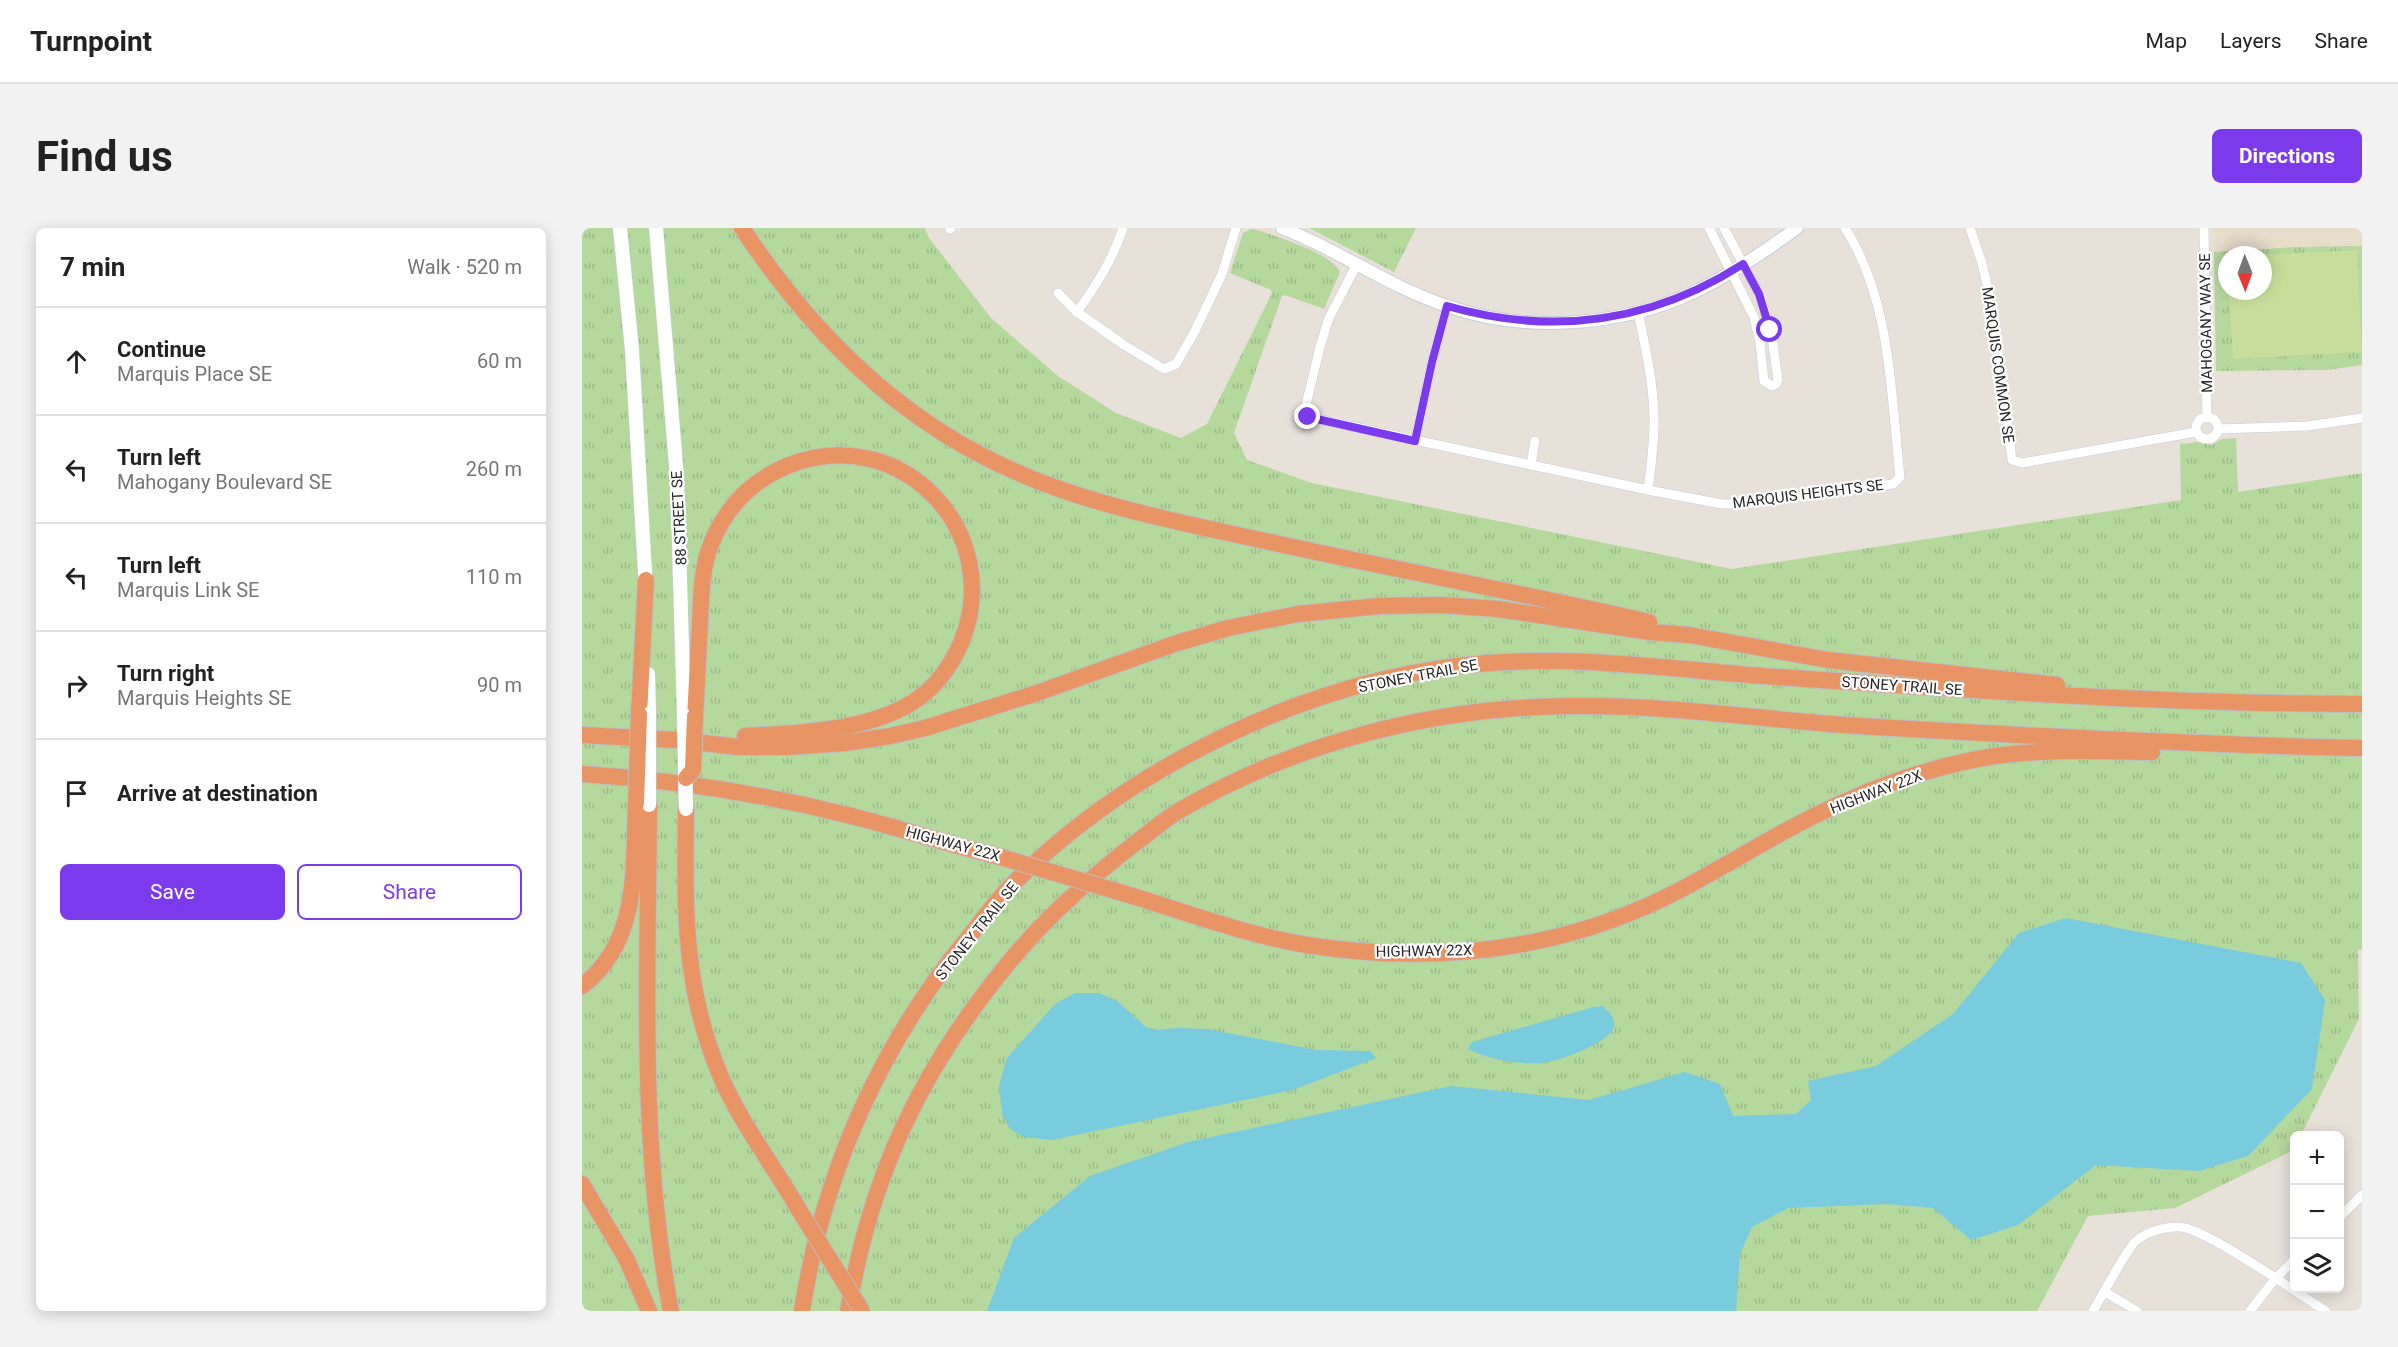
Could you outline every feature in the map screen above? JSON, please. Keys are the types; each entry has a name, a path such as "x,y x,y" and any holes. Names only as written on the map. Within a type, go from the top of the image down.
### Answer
{"highway":[{"path":"742,228 762,259 794,300 828,338 867,375 901,405 975,452 1014,472 1083,498 1132,512 1369,565 1519,592 1653,623 1689,635"},
{"path":"677,740 776,735 832,729 880,716 912,703 929,690 945,672 961,642 971,610 973,585 963,541 949,512 932,493 913,478 892,466 861,458 832,456 801,460 769,473 742,493 724,516 710,546 703,576 690,715 693,770 686,778"},
{"path":"646,580 643,804 652,1176 664,1273 672,1311"},
{"path":"582,735 677,740 738,747 787,747 845,743 890,736 924,728 1026,696 1207,634 1298,614 1379,606 1441,605 1498,609 1650,632 1689,635 1828,660 2066,686 2116,699"},
{"name":"STONEY TRAIL SE","path":"802,1311 809,1267 831,1185 863,1103 910,1018 951,958 1006,891 1060,841 1154,773 1250,724 1317,698 1397,677 1485,663 1565,660 1748,676 2116,699 2362,704"},
{"path":"848,1311 866,1222 888,1162 909,1111 970,1010 1026,941 1093,876 1180,810 1267,766 1368,732 1435,717 1490,710 1577,705 1857,726 2248,746 2362,748"},
{"name":"HIGHWAY 22X","path":"582,774 654,778 708,786 847,815 996,856 1223,924 1306,945 1368,952 1423,954 1477,951 1540,941 1604,923 1678,891 1800,823 1847,800 1948,766 1997,756 2075,751 2206,752 2248,746"},
{"path":"582,782 621,783 654,778"},
{"path":"582,987 608,961 626,922 643,804"},
{"path":"686,809 686,932 690,972 703,1029 722,1078 738,1109 862,1311"},
{"path":"582,1184 627,1260 649,1311"}],"main road":[{"path":"620,228 632,350 646,580"},
{"name":"88 STREET SE","path":"657,228 677,477 690,715"},
{"path":"686,778 686,809"}],"street":[{"path":"1077,312 1101,277 1115,251 1123,228"},
{"path":"1058,293 1077,312 1124,345 1164,369 1176,364 1195,331 1222,274 1236,228"},
{"path":"1282,228 1447,306 1492,317 1541,322 1590,320 1638,312 1691,293 1731,272 1797,228"},
{"path":"1709,228 1754,317 1764,381 1767,385 1772,386 1778,380 1770,330 1759,294 1724,228"},
{"name":"MARQUIS HEIGHTS SE","path":"1357,264 1329,318 1304,413 1308,417 1648,490 1722,504 1746,504 1893,484 1900,477 1880,310 1861,256 1845,228"},
{"name":"MARQUIS COMMON SE","path":"1970,228 1982,263 1993,311 2012,460 2022,463 2196,432"},
{"name":"MAHOGANY WAY SE","path":"2204,228 2207,418"},
{"path":"1415,441 1447,306"},
{"path":"1638,312 1650,369 1654,415 1653,453 1648,490"},
{"path":"2207,418 2216,422 2217,429 2215,435 2206,439 2200,437 2196,432 2198,422 2207,418"},
{"path":"2217,429 2307,426 2362,418"},
{"path":"1531,465 1535,441"},
{"path":"2344,1213 2362,1195"},
{"path":"2093,1311 2134,1242 2148,1233 2179,1227 2195,1231 2326,1311"},
{"path":"2250,1311 2275,1279 2290,1265"},
{"path":"2105,1292 2137,1311"}],"shaded area":[{"path":"2214,228 2362,228 2362,246 2272,248 2272,246 2218,246 2218,252 2214,252"}],"green space":[{"path":"582,228 925,228 929,238 991,318 1058,376 1116,413 1181,438 1207,424 1272,293 1271,290 1230,273 1243,233 1252,229 1258,230 1316,252 1335,265 1340,272 1324,309 1285,295 1282,296 1234,433 1247,460 1312,483 1732,569 2181,500 2180,443 2197,442 2211,445 2222,439 2236,438 2238,492 2362,473 2362,949 2358,950 2359,1019 2303,1131 2290,1131 2290,1152 2175,1208 2088,1216 2037,1311 582,1311"},
{"path":"1309,228 1416,228 1394,272"},
{"path":"2362,246 2362,365 2327,370 2216,371 2214,252 2218,252 2218,300 2272,300 2272,248"},
{"path":"2357,250 2362,352 2233,359 2230,300 2272,300 2272,255"}],"water":[{"path":"2066,918 2301,963 2325,1000 2312,1089 2248,1156 2199,1171 2096,1165 2018,1225 1971,1240 1933,1208 1886,1204 1788,1208 1752,1227 1740,1254 1736,1311 987,1311 1014,1238 1090,1176 1188,1142 1451,1086 1589,1100 1685,1072 1720,1084 1733,1116 1796,1114 1811,1100 1808,1081 1876,1066 1953,1014 2019,933"},
{"path":"1075,993 1099,993 1117,1001 1146,1027 1158,1030 1207,1029 1317,1050 1370,1051 1376,1058 1293,1090 1052,1140 1024,1137 1010,1129 1002,1114 999,1085 1007,1058 1055,1004"},
{"path":"1603,1006 1614,1020 1611,1032 1594,1045 1559,1059 1541,1063 1522,1063 1494,1059 1468,1049 1472,1042"}],"route":[{"path":"1308,417 1415,441 1447,306 1465,312 1521,321 1560,322 1599,319 1638,312 1691,293 1743,264 1759,294 1770,330"}]}
